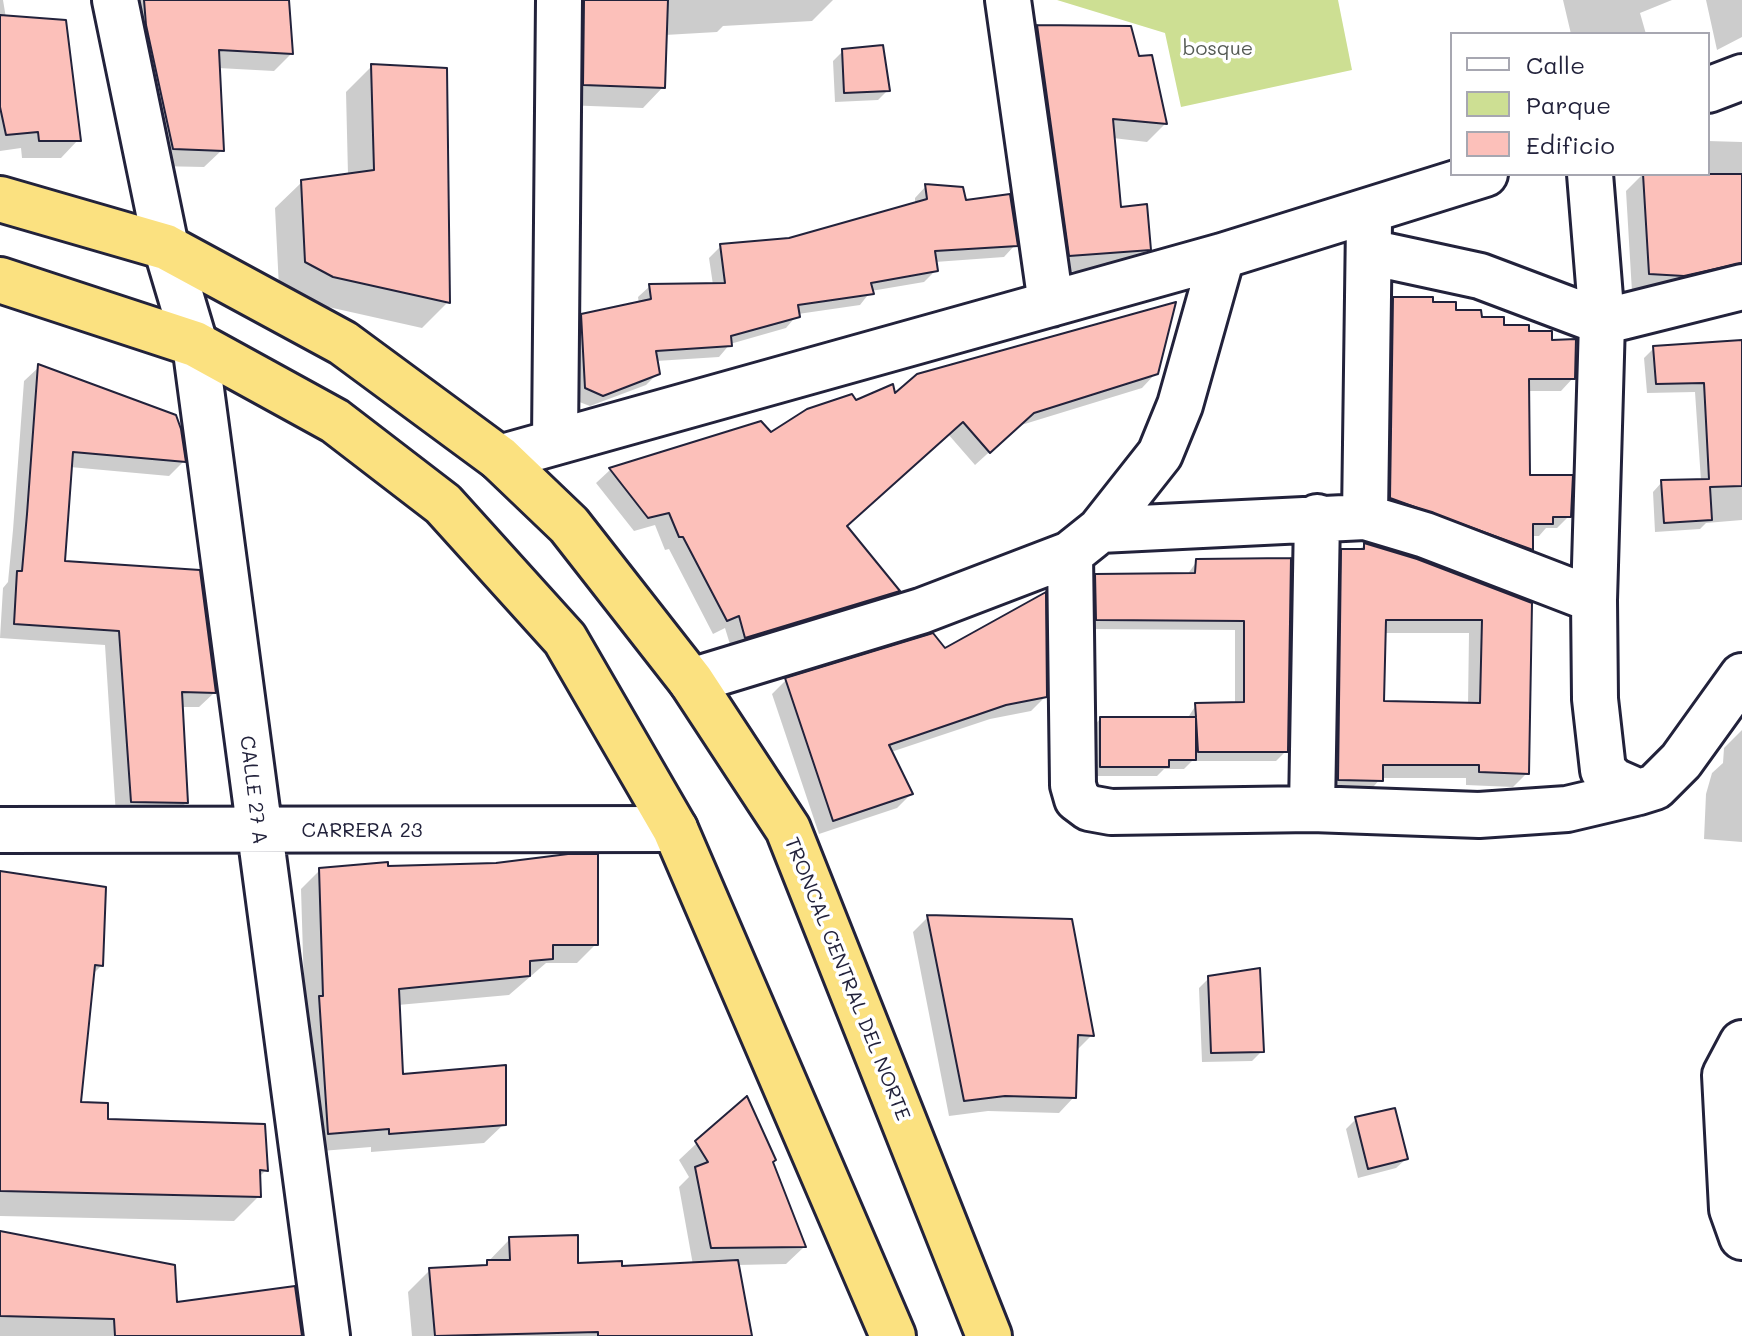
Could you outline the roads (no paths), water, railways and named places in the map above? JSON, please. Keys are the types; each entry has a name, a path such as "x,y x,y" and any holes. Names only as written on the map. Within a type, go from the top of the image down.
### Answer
{"highway":[{"name":"TRONCAL CENTRAL DEL NORTE","path":"0,199 166,247 343,343 499,458 569,525 691,681 788,829 989,1336"},
{"path":"0,280 195,344 335,421 443,504 565,639 675,829 893,1336"}],"street":[{"name":"CALLE 27 A","path":"115,0 166,247 195,344 327,1336"},
{"path":"555,442 559,0"},
{"path":"1008,0 1051,304"},
{"path":"1710,89 1742,77"},
{"path":"499,458 1222,256 1369,232 1481,176"},
{"path":"1590,176 1602,322 1594,600 1595,699 1603,770 1614,781 1639,792"},
{"path":"1369,232 1602,322 1742,287"},
{"path":"1365,517 1369,232"},
{"path":"1222,256 1180,405 1160,454 1085,542 1072,764 1077,799 1089,808 1111,812 1312,809 1523,813 1567,809 1655,787 1681,761 1742,676"},
{"path":"691,681 921,611 1085,542 1317,517 1365,517 1425,535 1594,600"},
{"path":"1312,809 1317,517"},
{"name":"CARRERA 23","path":"0,830 675,829"},
{"path":"1742,1043 1725,1075 1732,1209 1742,1237"}],"park label":[{"name":"bosque","path":"1218,49"}]}
